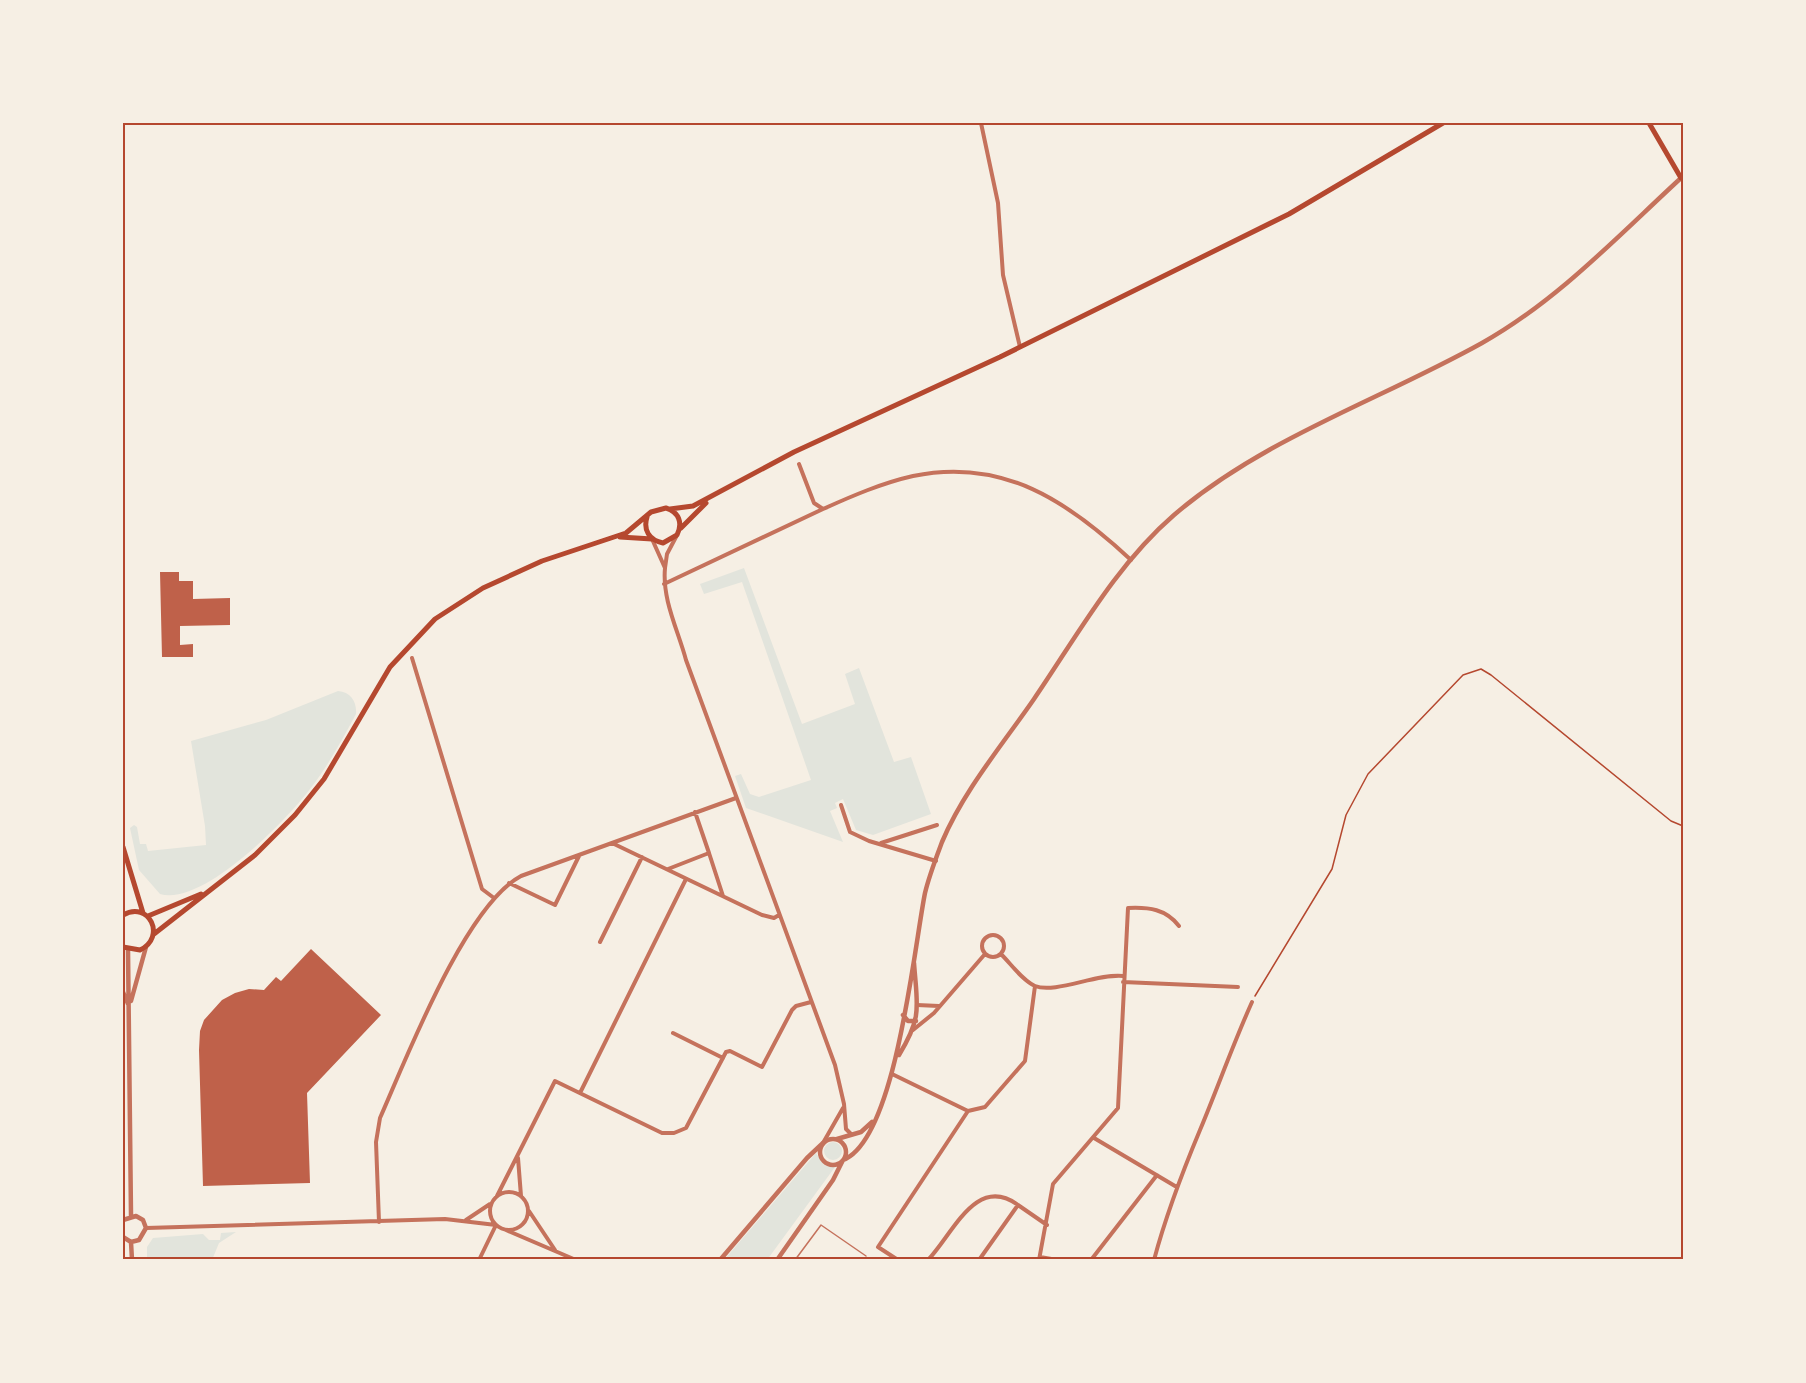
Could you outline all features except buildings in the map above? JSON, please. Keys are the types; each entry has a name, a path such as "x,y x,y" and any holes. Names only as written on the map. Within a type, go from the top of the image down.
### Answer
{"main road":[{"path":"125,949 146,947 154,934 255,855 295,815 324,778 390,667 435,619 483,588 542,561 616,537 656,509 693,506 714,496 794,452 1020,347 1289,214 1443,123"},
{"path":"1649,123 1682,177"},
{"path":"616,537 652,539 663,543 679,532 714,496"},
{"path":"670,509 680,520 679,532"},
{"path":"647,517 646,529 652,539"},
{"path":"123,847 146,914 154,927 154,934"},
{"path":"123,915 133,911 146,914 170,909 206,892"}],"street":[{"path":"981,123 998,203 1003,275 1020,347"},
{"path":"844,1104 820,1152 825,1162 837,1164 850,1158 861,1145 876,1119 897,1058 926,889 943,839 976,783 1131,560 1176,514 1224,478 1278,445 1482,343 1523,318 1565,284 1682,177"},
{"path":"799,464 814,503 822,508"},
{"path":"663,584 822,508 879,486 914,476 949,472 1011,479 1066,505 1131,560"},
{"path":"679,532 667,554 663,584 686,660 835,1065 844,1104 846,1129 852,1135"},
{"path":"652,539 665,568"},
{"path":"412,658 482,889 494,898"},
{"path":"379,1222 376,1142 380,1118 446,976 478,919 494,898 508,883 736,798"},
{"path":"841,805 850,832 936,861"},
{"path":"695,812 723,896"},
{"path":"880,844 937,825"},
{"path":"611,843 762,915 774,918 780,915"},
{"path":"668,870 709,853"},
{"path":"508,883 555,905 579,855"},
{"path":"600,942 642,857"},
{"path":"580,1093 686,879"},
{"path":"1057,1260 1039,1258 1053,1184 1118,1108 1128,909 1145,907 1170,914 1179,926"},
{"path":"994,934 1003,940 1005,947 1001,954 991,957 985,954 982,943 986,936 994,934"},
{"path":"129,1009 146,947"},
{"path":"125,949 129,1009 131,1215"},
{"path":"897,1058 916,1021 914,954"},
{"path":"913,1030 940,1006 985,954"},
{"path":"1001,954 1035,986 1050,987 1105,975 1123,976"},
{"path":"1123,982 1238,987"},
{"path":"898,1260 878,1247 968,1112 985,1107 1025,1061 1035,986"},
{"path":"123,992 129,1009"},
{"path":"466,1220 491,1204 497,1196 555,1081 662,1133 674,1134 686,1128 723,1058 730,1051 762,1067 792,1010 796,1006 811,1002"},
{"path":"1154,1260 1175,1186 1201,1128 1226,1058 1252,1002"},
{"path":"904,1008 917,1005 940,1006"},
{"path":"903,1015 908,1021 916,1021"},
{"path":"673,1033 723,1058"},
{"path":"892,1074 968,1112"},
{"path":"720,1260 807,1158 823,1143 861,1132 876,1119"},
{"path":"1094,1138 1175,1186"},
{"path":"777,1260 833,1180 843,1160 846,1150 843,1143 836,1139"},
{"path":"518,1156 521,1196 555,1250"},
{"path":"1091,1260 1157,1175"},
{"path":"497,1196 512,1192 521,1196"},
{"path":"928,1260 965,1211 976,1201 987,1196 998,1195 1018,1205 1047,1225"},
{"path":"491,1204 490,1213 496,1225"},
{"path":"979,1260 1018,1205"},
{"path":"505,1230 517,1228 525,1221 528,1210"},
{"path":"123,1220 131,1215"},
{"path":"131,1215 143,1220 146,1228 142,1238 131,1242"},
{"path":"146,1228 466,1220 496,1225 576,1260"},
{"path":"479,1260 496,1225"},
{"path":"123,1237 131,1242"},
{"path":"131,1242 132,1260"}],"lane":[{"path":"795,1260 821,1225 866,1256"}],"path":[{"path":"1252,1002 1332,869 1346,815 1368,774 1452,684 1473,670 1481,669 1491,675 1671,821 1683,826"}],"shaded area":[{"path":"744,568 802,724 855,704 845,674 859,668 894,762 911,757 931,814 873,835 856,830 843,799 835,803 837,808 830,811 843,842 746,808 735,776 741,774 750,794 759,797 811,780 742,582 704,594 700,584"},
{"path":"338,691 352,698 356,714 329,762 298,803 263,840 220,875 198,887 178,894 160,894 139,870 130,828 134,825 137,827 140,844 146,844 148,851 206,845 191,741 266,720"},
{"path":"833,1142 841,1147 842,1151 837,1159 833,1160 825,1155 824,1151 829,1143"},
{"path":"816,1153 824,1165 835,1167 767,1260 724,1260"},
{"path":"236,1232 219,1243 212,1260 147,1260 147,1247 153,1238 203,1234 209,1240 220,1240 221,1233"}]}
